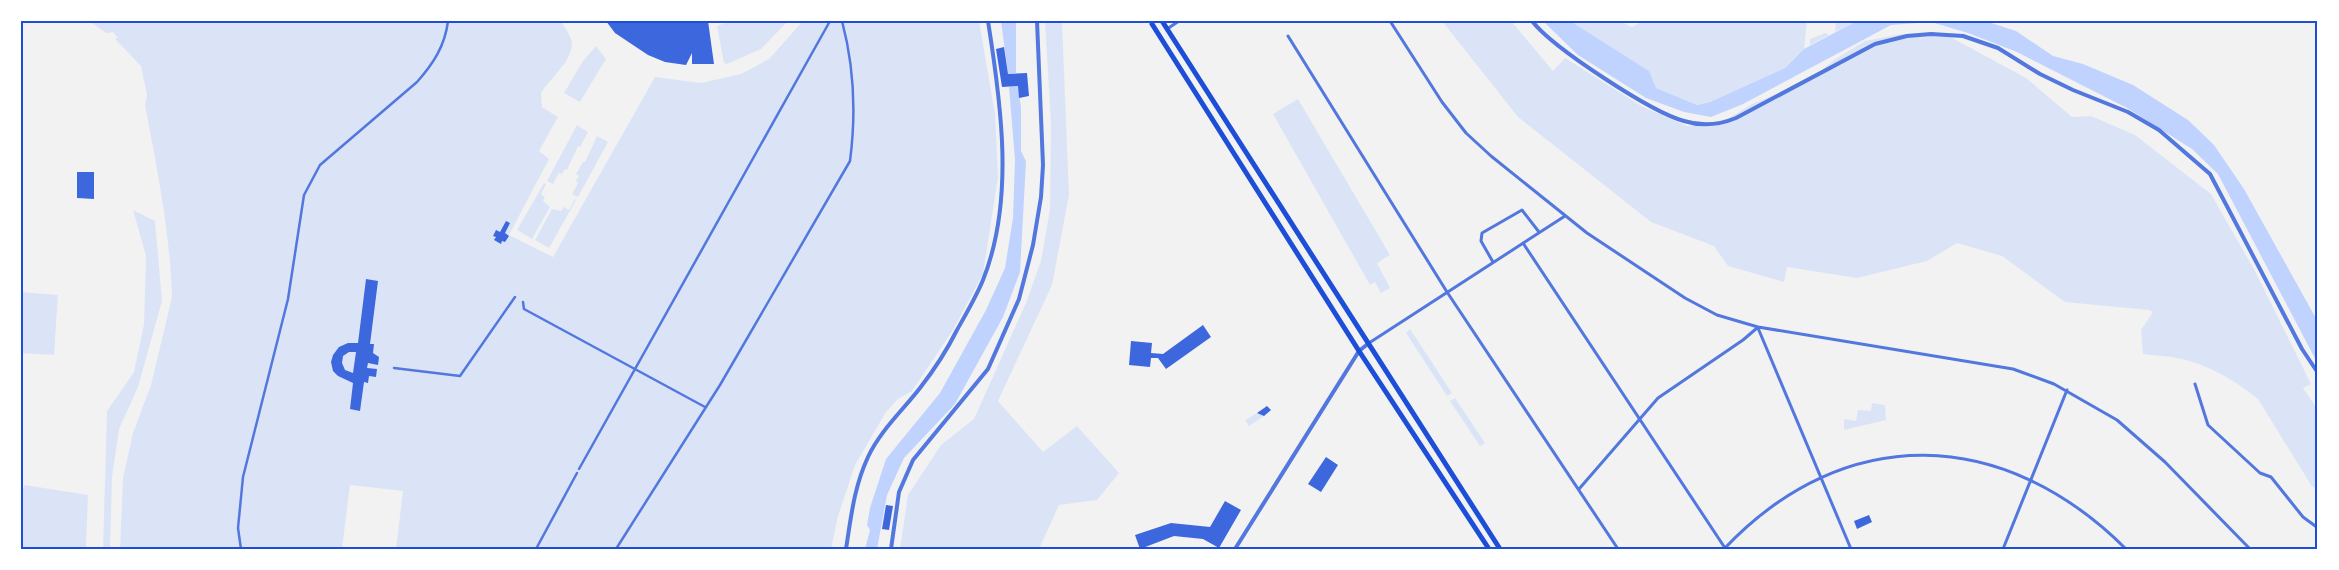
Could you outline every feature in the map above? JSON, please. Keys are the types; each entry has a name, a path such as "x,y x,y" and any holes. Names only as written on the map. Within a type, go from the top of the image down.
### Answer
{"main road":[{"path":"1162,21 1500,549"},
{"path":"1152,24 1359,351 1489,549"},
{"path":"1179,67 1183,61 1189,62"},
{"path":"1263,198 1268,196 1271,190"},
{"path":"1456,499 1458,495 1465,495"}],"street":[{"path":"241,549 238,528 243,478 288,299 304,196 320,166 416,82 429,68 440,50 448,21"},
{"path":"579,469 830,21"},
{"path":"616,549 785,277 850,161 854,134 853,106 849,48 842,21"},
{"path":"846,549 855,488 868,456 881,436 922,386 957,331 983,279 993,247 998,217 1002,135 988,21"},
{"path":"891,549 899,492 912,460 988,369 1019,299 1033,245 1041,197 1043,165 1037,21"},
{"path":"1167,29 1179,21"},
{"path":"1390,21 1442,102 1466,133 1564,216 1685,298 1717,315 1758,327 2013,369 2067,390 2117,420 2165,462 2250,549"},
{"path":"1532,21 1562,47 1610,82 1650,106 1684,121 1706,125 1722,124 1736,118 1875,44 1907,36 1931,34 1963,36 1998,48 2040,74 2064,86 2128,112 2171,140 2210,174 2302,349 2318,372"},
{"path":"1288,36 1447,292 1618,549"},
{"path":"1493,262 1481,242 1482,233 1522,210 1539,232"},
{"path":"1235,549 1359,351 1564,216"},
{"path":"1523,243 1725,548 1750,524 1783,498 1820,477 1880,458 1950,455 1985,462 2032,479 2081,511 2126,549"},
{"path":"394,368 460,376 515,297"},
{"path":"523,302 524,310 705,408"},
{"path":"1579,489 1658,398 1743,340 1758,327"},
{"path":"1758,327 1852,549"},
{"path":"2195,384 2208,425 2260,473 2271,477 2303,517 2318,528"},
{"path":"2003,549 2067,390"},
{"path":"536,549 577,473"}],"shaded area":[{"path":"89,21 561,21 569,34 572,46 567,60 541,93 542,107 558,117 539,151 549,159 509,235 553,257 655,77 701,83 741,74 769,59 803,21 979,21 995,114 998,177 983,274 953,330 912,391 898,399 886,412 855,465 838,516 831,549 396,549 403,491 350,485 342,549 120,549 123,478 133,433 151,385 172,297 171,273 166,225 145,105 147,95 141,66 115,39 118,38 113,32 106,33"},
{"path":"730,21 788,21 761,49 727,64 724,63 717,26"},
{"path":"1045,21 1062,21 1069,195 1052,285 998,401 1043,452 1077,426 1119,473 1097,500 1059,505 1039,549 900,549 908,495 941,445 974,419 1026,303 1041,261 1050,209 1051,124"},
{"path":"1442,21 1511,21 1553,71 1565,58 1643,107 1687,126 1709,124 1729,118 1752,104 1810,80 1834,60 1865,41 1901,34 1943,33 2026,78 2072,117 2091,116 2135,135 2211,194 2256,273 2311,384 2303,388 2318,410 2318,491 2311,485 2258,399 2233,381 2205,366 2175,358 2143,354 2141,330 2153,312 2149,310 2065,302 2002,256 1957,243 1927,261 1857,278 1787,267 1784,282 1728,266 1714,246 1651,222 1518,117"},
{"path":"1570,21 1620,21 1632,27 1643,21 1807,21 1804,49 1785,68 1710,102 1697,105 1656,88 1648,71"},
{"path":"1836,21 1857,21 1835,32"},
{"path":"1825,33 1829,35 1810,45 1810,39"},
{"path":"596,46 606,59 580,102 564,93 583,61"},
{"path":"1298,99 1390,255 1377,263 1390,288 1381,293 1375,282 1370,285 1273,114"},
{"path":"577,125 588,132 580,147 578,146 567,170 565,169 562,174 559,173 553,184 547,181"},
{"path":"597,136 608,142 578,197 572,194 578,183 576,181 579,176 576,174 583,162 585,162"},
{"path":"544,183 546,184 541,194 545,197 543,201 550,207 532,239 517,230"},
{"path":"575,199 549,248 535,240 552,209 561,211 564,207 569,210"},
{"path":"133,210 155,221 162,301 138,387 119,429 112,477 110,549 103,549 107,411 134,372 144,324 146,256"},
{"path":"21,292 58,295 54,355 21,353"},
{"path":"1410,329 1452,393 1447,396 1406,333"},
{"path":"1455,398 1485,443 1480,446 1450,401"},
{"path":"1872,403 1885,405 1886,420 1844,430 1844,419 1856,421 1858,410 1871,411"},
{"path":"1257,413 1264,416 1249,426 1245,420"},
{"path":"25,485 88,495 86,549 21,549 21,493"}],"water":[{"path":"1001,21 1016,21 1016,73 1008,74"},
{"path":"1543,21 1570,21 1649,71 1656,88 1697,105 1710,102 1785,68 1804,49 1857,21 1985,21 2016,31 2053,56 2083,64 2133,85 2188,120 2214,145 2244,189 2318,322 2318,364 2218,174 2192,149 2127,108 2017,52 1968,33 1931,22 1891,25 1743,104 1711,117 1684,112 1646,98 1578,55"},
{"path":"1018,86 1021,108 1021,151 1026,161 1020,272 1003,317 955,404 904,458 887,495 877,549 865,549 870,530 867,525 870,508 886,459 940,393 986,310 1005,268 1013,218 1015,160 1009,87"}],"building":[{"path":"606,21 708,21 714,64 692,64 692,53 686,65 665,62 648,55 615,33"},
{"path":"1004,47 1008,74 1027,73 1029,96 1019,98 1018,86 1002,87 996,49"},
{"path":"77,172 94,172 94,199 77,198"},
{"path":"506,221 510,223 505,233 509,236 501,244 494,240 496,237 493,236 496,230 500,232"},
{"path":"366,279 378,281 370,344 374,344 373,353 379,357 378,365 368,363 367,368 377,369 376,377 369,376 368,383 364,382 360,411 350,409 353,383 338,376 333,371 331,362 333,355 339,347 348,343 358,343","holes":["349,352 356,352 353,373 345,370 342,363 343,356"]},
{"path":"1203,325 1211,337 1166,369 1158,358 1151,358 1150,367 1129,365 1131,341 1152,343 1151,353 1163,354"},
{"path":"1267,406 1271,410 1264,416 1257,413"},
{"path":"1326,457 1338,465 1321,492 1308,484"},
{"path":"1225,501 1241,510 1219,548 1203,539 1174,536 1140,549 1135,535 1171,523 1210,527"},
{"path":"886,505 893,506 889,530 882,529"},
{"path":"1869,515 1872,522 1857,529 1854,521"}]}
